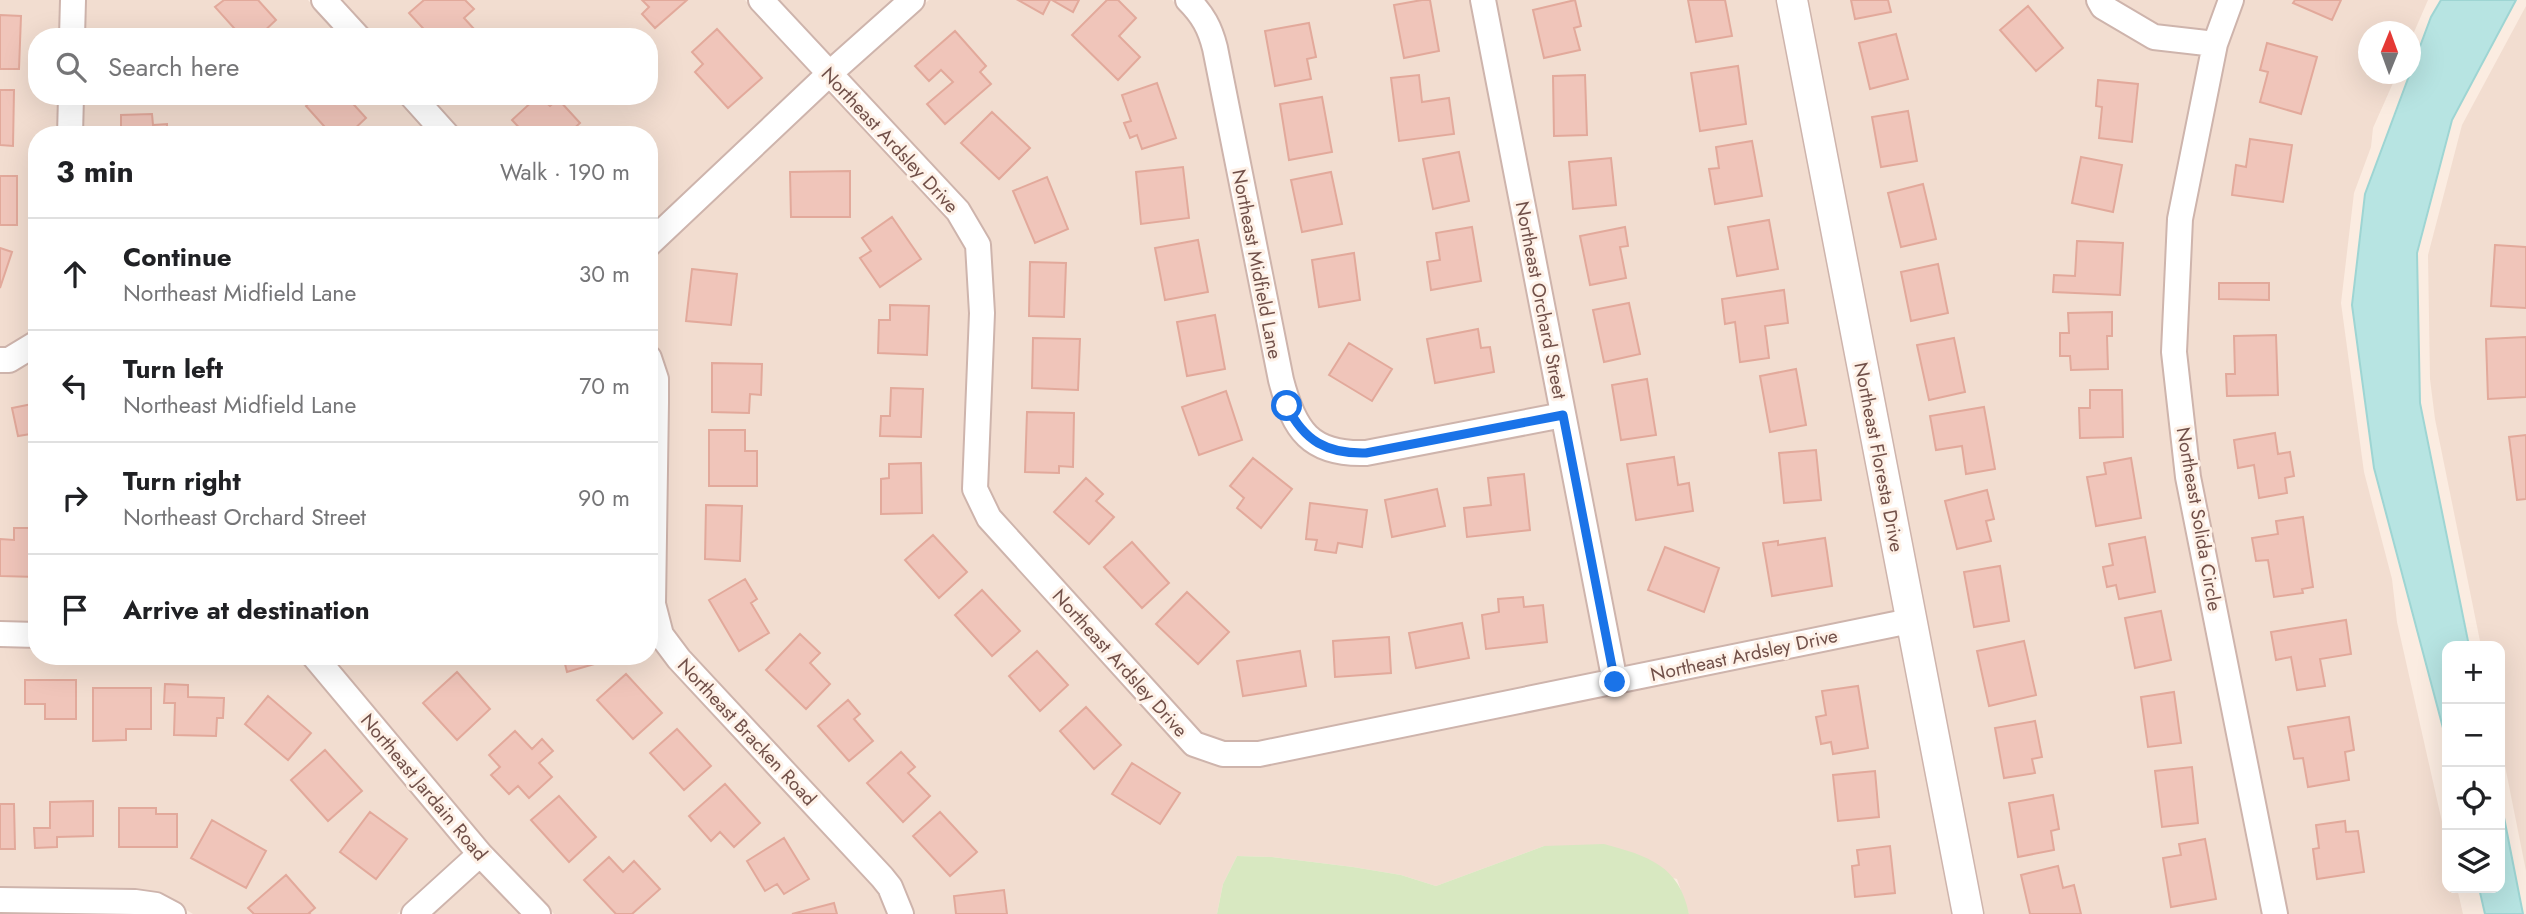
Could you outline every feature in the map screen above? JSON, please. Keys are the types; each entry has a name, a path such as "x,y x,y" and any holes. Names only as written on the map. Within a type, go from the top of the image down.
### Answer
{"street":[{"path":"72,28 73,0"},
{"path":"324,0 350,28"},
{"name":"Northeast Ardsley Drive","path":"761,0 958,211 978,245 982,313 975,489 989,518 1194,744 1223,754 1259,754 1910,621"},
{"path":"658,236 829,74 912,0"},
{"name":"Northeast Midfield Lane","path":"1188,0 1201,13 1210,28 1281,380 1287,406 1300,430 1319,444 1349,454 1563,415"},
{"name":"Northeast Orchard Street","path":"1483,0 1615,682"},
{"name":"Northeast Floresta Drive","path":"1792,0 1968,914"},
{"path":"2099,0 2103,7 2154,37 2215,44"},
{"name":"Northeast Solida Circle","path":"2231,0 2215,44 2180,219 2174,352 2188,477 2276,914"},
{"path":"70,126 71,105"},
{"path":"420,105 439,126"},
{"path":"0,360 9,360 28,348"},
{"name":"Northeast Bracken Road","path":"658,623 661,635 679,659 882,877 890,887 901,914"},
{"path":"0,634 28,635"},
{"name":"Northeast Jardain Road","path":"322,665 480,854 538,914"},
{"path":"414,914 480,854"},
{"path":"0,900 135,902 156,905 173,914"}],"shaded area":[{"path":"0,0 63,0 62,28 28,28 28,105 60,105 59,126 28,126 28,335 6,348 0,348"},
{"path":"84,0 308,0 333,28 83,28"},
{"path":"339,0 745,0 812,73 658,219 658,126 455,126 435,105 658,105 658,28 365,28"},
{"path":"777,0 894,0 829,57"},
{"path":"929,0 1172,0 1193,21 1200,34 1270,383 1278,411 1291,437 1315,455 1349,466 1368,465 1554,429 1601,672 1258,742 1225,742 1200,733 998,511 986,486 989,244 845,74"},
{"path":"1204,0 1472,0 1550,405 1365,440 1336,438 1313,427 1303,413 1292,377 1226,46 1219,22"},
{"path":"1495,0 1781,0 1897,612 1623,668"},
{"path":"1803,0 2087,0 2098,18 2149,48 2201,55 2163,353 2264,914 1979,914"},
{"path":"2114,0 2220,0 2208,31 2157,25"},
{"path":"2243,0 2428,0 2419,21 2358,21 2358,84 2393,84 2373,128 2371,147 2354,193 2341,303 2364,472 2392,579 2397,622 2442,822 2442,893 2458,893 2463,914 2287,914 2198,475 2185,351 2191,221 2225,48"},
{"path":"2526,6 2526,871 2505,766 2505,641 2480,641 2435,419 2430,379 2428,255 2462,125"},
{"path":"828,90 950,219 967,249 971,313 964,488 1186,753 1223,767 1261,766 1902,636 1957,914 1689,914 1677,879 1544,846 1436,886 1401,875 1353,867 1272,857 1237,856 1223,884 1217,914 912,914 900,881 687,651 671,629 664,603 667,376 658,352 658,251"},
{"path":"82,105 404,105 423,126 81,126"},
{"path":"28,362 28,622 0,621 0,373 14,371"},
{"path":"658,645 874,885 890,914 554,914 488,845 337,665 658,665"},
{"path":"0,646 28,647 28,665 307,665 464,853 397,914 193,914 160,894 135,889 0,887"},
{"path":"479,870 522,914 432,914"}],"green space":[{"path":"1604,844 1648,859 1669,873 1678,884 1689,914 1217,914 1223,884 1237,856 1272,857 1353,867 1401,875 1436,886 1544,846"}],"water":[{"path":"2441,0 2516,0 2452,120 2417,253 2420,403 2468,641 2442,641 2442,724 2374,468 2352,305 2365,194 2406,84 2421,84 2421,44"},
{"path":"2505,822 2523,914 2485,914 2480,893 2505,893"}],"building":[{"path":"224,0 258,0 276,20 268,28 234,28 215,7"},
{"path":"424,0 465,0 474,9 464,18 473,28 423,28 409,13"},
{"path":"642,0 687,0 655,28 642,14 649,7"},
{"path":"1018,0 1050,0 1043,14"},
{"path":"1052,0 1079,0 1073,12"},
{"path":"1107,0 1118,0 1136,18 1119,36 1140,57 1118,80 1072,35"},
{"path":"1430,0 1439,51 1404,58 1394,5"},
{"path":"1575,0 1581,26 1574,28 1580,50 1544,58 1533,10"},
{"path":"1688,0 1725,0 1732,36 1696,42"},
{"path":"1851,0 1888,0 1891,12 1855,19"},
{"path":"2295,0 2341,0 2332,20 2293,3"},
{"path":"2028,6 2063,48 2036,71 2000,30"},
{"path":"0,15 21,16 19,69 0,69"},
{"path":"1309,23 1316,57 1307,59 1311,79 1275,86 1265,31"},
{"path":"717,29 762,78 728,108 695,72 703,64 692,52"},
{"path":"955,31 986,66 980,72 991,84 945,124 927,104 953,82 941,70 929,81 915,66"},
{"path":"1896,34 1908,79 1870,89 1859,43"},
{"path":"2267,43 2317,57 2301,114 2260,102 2268,72 2260,70"},
{"path":"1738,66 1746,124 1700,131 1691,73"},
{"path":"1419,75 1422,102 1449,98 1454,134 1399,141 1391,78"},
{"path":"1585,75 1587,135 1554,136 1553,76"},
{"path":"2098,80 2138,84 2132,142 2099,138 2102,107 2096,106"},
{"path":"1157,83 1176,138 1142,149 1137,135 1130,138 1124,123 1131,121 1122,95"},
{"path":"0,90 14,90 13,146 0,145"},
{"path":"1322,97 1332,152 1289,160 1280,104"},
{"path":"354,105 366,118 358,126 324,126 306,106"},
{"path":"528,105 564,105 580,123 577,126 518,126 512,120"},
{"path":"1908,111 1917,161 1881,167 1872,117"},
{"path":"992,112 1030,148 999,179 961,143"},
{"path":"152,114 153,125 167,126 121,126 121,115"},
{"path":"2250,139 2292,145 2283,202 2232,195 2236,165 2246,167"},
{"path":"1752,141 1762,196 1715,204 1709,169 1719,168 1716,147"},
{"path":"1459,152 1469,201 1433,209 1423,159"},
{"path":"2081,157 2122,165 2113,212 2072,203"},
{"path":"1611,158 1616,205 1573,209 1569,162"},
{"path":"1183,167 1189,218 1141,224 1136,172"},
{"path":"850,171 850,217 791,217 790,172"},
{"path":"1331,172 1342,224 1302,232 1291,180"},
{"path":"0,176 17,176 17,225 0,225"},
{"path":"1047,177 1068,229 1035,243 1013,191"},
{"path":"1923,184 1936,239 1901,247 1888,193"},
{"path":"892,217 921,259 880,287 860,258 871,251 862,238"},
{"path":"1769,220 1778,269 1737,276 1728,227"},
{"path":"1472,227 1481,281 1431,290 1427,262 1440,260 1436,233"},
{"path":"1625,227 1628,246 1620,247 1626,278 1590,285 1580,236"},
{"path":"1198,240 1208,292 1165,300 1155,248"},
{"path":"2077,241 2123,243 2120,295 2053,292 2054,275 2075,276"},
{"path":"2495,245 2526,247 2526,308 2491,306"},
{"path":"0,248 12,252 0,288"},
{"path":"1354,253 1360,300 1319,307 1312,260"},
{"path":"1030,262 1066,263 1064,317 1029,316"},
{"path":"1938,264 1948,313 1911,321 1901,272"},
{"path":"692,269 737,274 731,325 686,321"},
{"path":"2219,283 2269,283 2269,300 2219,299"},
{"path":"1784,290 1788,323 1765,326 1769,358 1740,362 1735,322 1725,324 1722,299"},
{"path":"1629,303 1640,354 1604,362 1593,310"},
{"path":"890,305 929,306 927,355 878,353 879,320 890,320"},
{"path":"2112,312 2112,336 2107,336 2108,369 2071,370 2070,356 2060,356 2060,333 2069,333 2068,313"},
{"path":"1215,315 1225,369 1187,376 1177,322"},
{"path":"1478,329 1481,348 1490,347 1494,372 1435,383 1427,339"},
{"path":"2276,335 2278,395 2227,396 2226,374 2235,374 2234,336"},
{"path":"2526,337 2526,397 2488,399 2486,339"},
{"path":"1033,338 1080,339 1078,390 1032,388"},
{"path":"1954,338 1965,392 1929,400 1917,345"},
{"path":"1349,343 1392,369 1372,401 1329,375"},
{"path":"712,363 762,364 761,395 750,394 749,413 712,412"},
{"path":"1796,369 1806,425 1770,432 1760,376"},
{"path":"1647,379 1656,435 1621,440 1612,385"},
{"path":"891,388 923,389 921,437 880,436 881,416 890,416"},
{"path":"2090,390 2122,390 2123,437 2080,438 2079,408 2090,408"},
{"path":"1226,391 1242,440 1199,455 1182,407"},
{"path":"28,405 28,434 18,436 12,408"},
{"path":"1984,407 1995,469 1966,474 1962,446 1936,450 1930,416"},
{"path":"1027,412 1074,413 1073,467 1059,466 1059,473 1025,472"},
{"path":"709,430 745,430 745,451 757,451 757,486 709,486"},
{"path":"2275,433 2278,454 2290,452 2294,476 2285,478 2287,493 2259,498 2254,465 2238,468 2234,440"},
{"path":"2526,435 2526,499 2517,500 2509,437"},
{"path":"1816,450 1821,500 1784,503 1779,453"},
{"path":"1674,457 1678,485 1689,483 1693,511 1636,520 1627,464"},
{"path":"1253,458 1292,489 1261,528 1237,508 1244,498 1230,486"},
{"path":"2131,458 2141,518 2096,526 2087,477 2106,474 2104,463"},
{"path":"921,463 922,513 881,514 881,479 889,478 889,464"},
{"path":"1524,474 1530,530 1467,537 1464,508 1491,505 1488,478"},
{"path":"1086,478 1103,494 1096,501 1114,517 1089,544 1054,512"},
{"path":"1437,489 1445,526 1392,537 1385,500"},
{"path":"1987,490 1994,519 1986,521 1991,541 1957,549 1945,501"},
{"path":"1310,503 1367,510 1362,547 1338,543 1336,553 1315,550 1317,540 1306,539"},
{"path":"706,505 742,506 740,561 705,559"},
{"path":"2303,517 2313,587 2302,589 2303,593 2274,597 2268,560 2256,561 2252,538 2278,534 2276,521"},
{"path":"14,528 28,528 28,577 0,576 0,539 14,540"},
{"path":"933,535 967,572 939,598 905,560"},
{"path":"2145,537 2155,592 2119,599 2116,585 2107,587 2103,567 2113,565 2109,544"},
{"path":"1825,538 1832,586 1772,596 1763,543 1778,541 1778,545"},
{"path":"1132,542 1169,583 1142,608 1104,567"},
{"path":"1665,547 1719,568 1704,612 1648,590"},
{"path":"2000,566 2009,621 1974,627 1964,572"},
{"path":"745,579 757,599 751,603 769,633 739,651 709,600"},
{"path":"982,590 1020,631 992,656 955,615"},
{"path":"1187,592 1229,632 1198,664 1156,624"},
{"path":"1523,597 1524,607 1543,605 1547,642 1486,649 1482,615 1499,612 1498,599"},
{"path":"2161,611 2171,660 2135,668 2125,618"},
{"path":"2346,620 2351,654 2320,659 2325,686 2297,690 2291,657 2276,660 2271,632"},
{"path":"1462,623 1469,658 1416,668 1409,633"},
{"path":"800,634 820,653 810,663 830,684 806,709 766,670"},
{"path":"1389,637 1391,673 1335,677 1333,641"},
{"path":"2024,641 2036,695 1989,706 1977,651"},
{"path":"1037,651 1068,685 1040,711 1009,676"},
{"path":"1300,651 1306,686 1243,696 1237,661"},
{"path":"565,665 591,665 567,672"},
{"path":"457,672 490,709 457,740 423,703"},
{"path":"626,674 662,713 633,739 597,700"},
{"path":"25,680 76,680 76,719 45,719 45,704 25,704"},
{"path":"165,684 188,685 188,697 224,698 223,718 217,718 216,736 174,735 175,703 164,703"},
{"path":"1858,686 1868,748 1833,754 1831,742 1821,744 1816,717 1826,715 1822,691"},
{"path":"93,688 151,688 151,729 126,729 126,740 93,741"},
{"path":"2174,692 2181,743 2148,747 2141,697"},
{"path":"268,696 311,733 288,760 245,724"},
{"path":"848,700 860,714 854,719 873,741 849,761 818,726"},
{"path":"1086,707 1121,745 1094,769 1060,731"},
{"path":"2349,717 2354,750 2345,752 2349,780 2308,787 2303,758 2294,759 2288,727"},
{"path":"2035,721 2042,757 2032,759 2035,773 2004,778 1995,728"},
{"path":"677,729 711,766 684,790 650,753"},
{"path":"515,731 532,749 542,739 553,751 539,763 552,777 529,798 518,786 509,794 491,775 500,767 489,755"},
{"path":"325,750 362,791 328,821 291,780"},
{"path":"901,752 915,767 908,773 930,796 903,822 867,783"},
{"path":"1132,763 1180,793 1160,824 1112,794"},
{"path":"2192,767 2198,823 2162,827 2155,771"},
{"path":"1875,771 1879,817 1838,821 1833,775"},
{"path":"725,784 760,823 734,847 720,832 711,841 689,816"},
{"path":"2053,795 2059,829 2051,831 2054,850 2018,857 2009,803"},
{"path":"559,796 596,837 569,862 531,820"},
{"path":"93,801 93,836 57,837 57,847 35,848 34,828 50,828 50,802"},
{"path":"0,804 14,804 15,849 0,849"},
{"path":"119,808 156,808 156,814 177,814 177,847 119,847"},
{"path":"370,812 407,839 376,879 340,852"},
{"path":"940,812 977,852 950,876 913,836"},
{"path":"212,820 266,851 246,888 191,858"},
{"path":"2345,821 2346,832 2358,831 2364,872 2317,879 2313,849 2319,848 2316,825"},
{"path":"784,838 809,879 784,894 777,884 765,891 747,861"},
{"path":"2205,839 2216,899 2171,907 2163,858 2181,855 2179,844"},
{"path":"1890,846 1895,893 1855,897 1852,866 1859,865 1857,850"},
{"path":"609,857 623,872 634,861 660,889 632,914 616,914 584,880"},
{"path":"2058,866 2063,888 2074,885 2081,914 2030,914 2021,875"},
{"path":"286,875 315,908 310,914 254,914 248,908"},
{"path":"1004,890 1007,914 956,914 954,896"},
{"path":"834,903 837,914 792,914"}],"route":[{"path":"1287,406 1307,437 1333,450 1349,454 1563,415 1615,682"}]}
